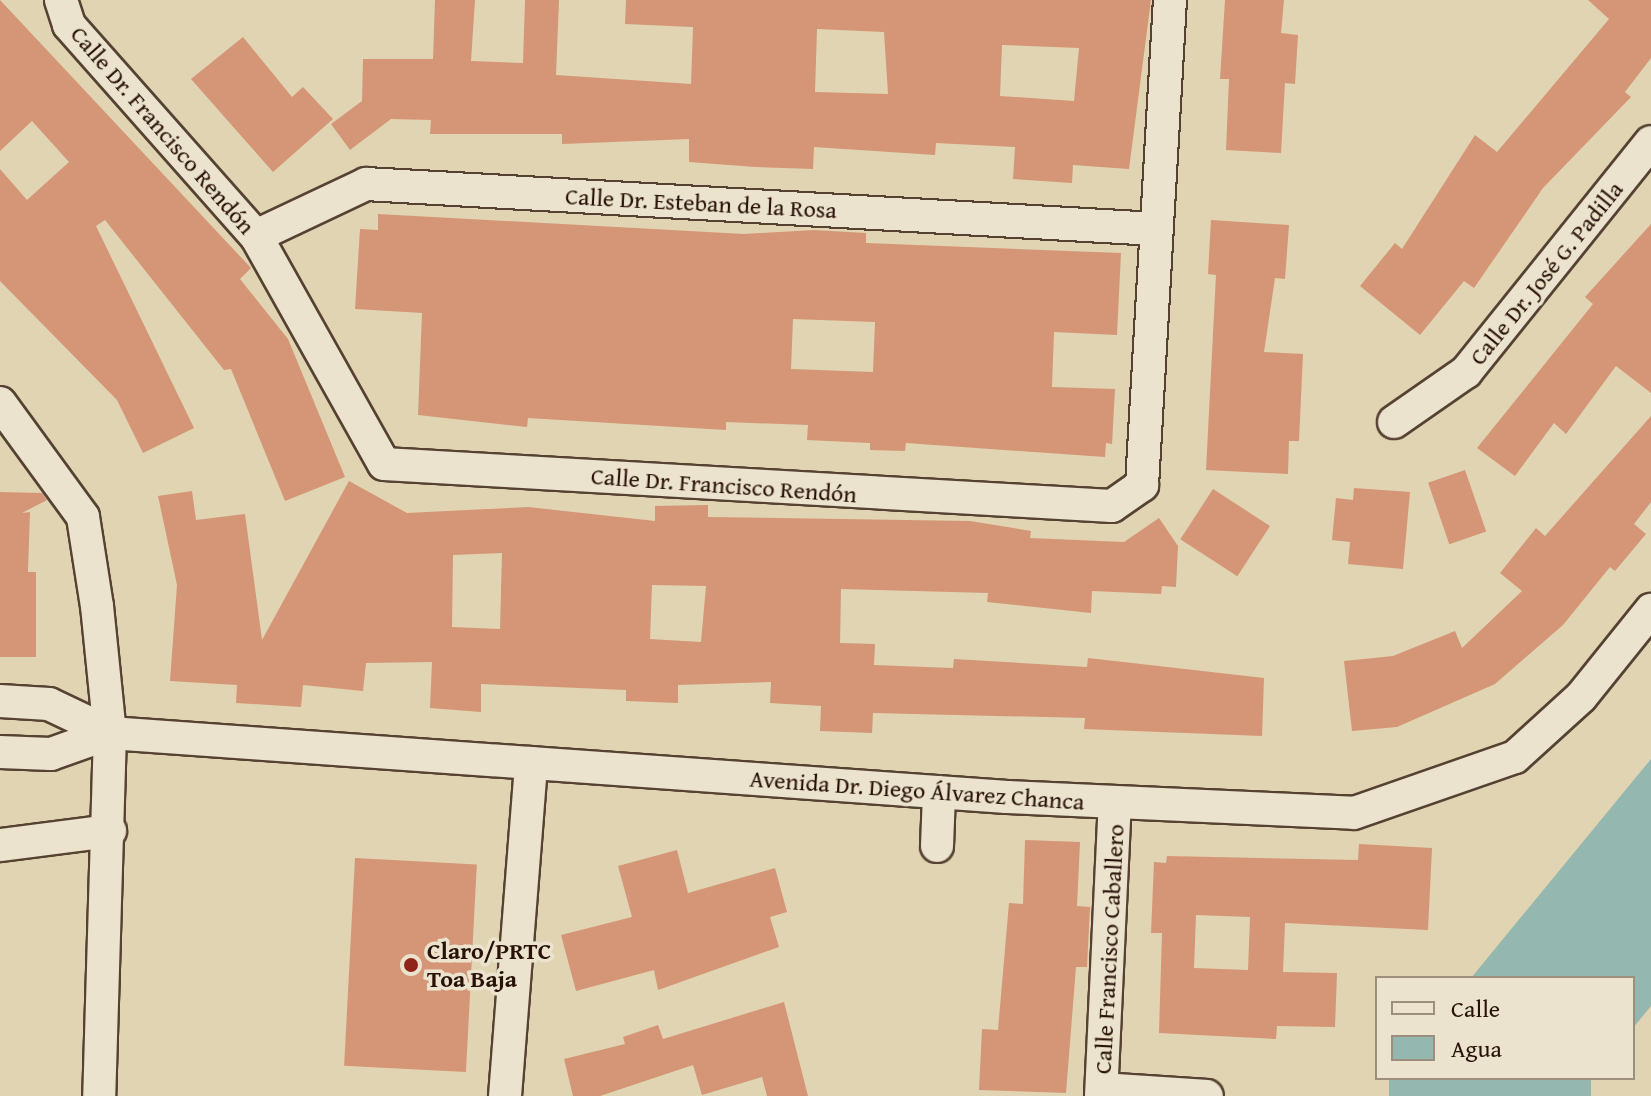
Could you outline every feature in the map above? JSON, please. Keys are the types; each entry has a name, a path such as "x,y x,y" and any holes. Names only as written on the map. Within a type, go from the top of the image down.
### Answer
{"street":[{"name":"Calle Dr. Francisco Rendón","path":"61,0 69,25 256,236 384,464 1112,506 1142,485 1170,0"},
{"name":"Calle Dr. José G. Padilla","path":"1394,422 1466,372 1651,142"},
{"name":"Calle Dr. Esteban de la Rosa","path":"256,236 366,184 1157,229"},
{"path":"0,403 83,517 110,733 110,831 99,1096"},
{"name":"Avenida Dr. Diego Álvarez Chanca","path":"0,701 49,704 110,733 939,793 1354,813 1515,757 1581,697 1651,610"},
{"name":"Avenida Dr. Diego Álvarez Chanca","path":"0,752 51,754 110,733"},
{"path":"505,1096 531,763"},
{"path":"937,846 939,793"},
{"name":"Calle Francisco Caballero","path":"1102,1093 1115,803"},
{"path":"0,845 110,831"},
{"path":"1102,1093 1207,1096"}],"water":[{"path":"1651,759 1651,1006 1635,1026 1635,976 1473,976"},
{"path":"1389,1080 1591,1080 1591,1096 1389,1096"}],"building":[{"path":"0,0 251,268 240,279 288,339 345,477 285,501 231,369 224,370 105,220 96,226 194,428 143,453 117,400 0,281 0,169 27,200 69,162 32,121 0,151"},
{"path":"435,0 475,0 471,61 523,63 525,0 559,0 556,75 691,84 693,27 625,24 626,0 1151,0 1129,169 1073,165 1072,183 1013,179 1015,147 936,143 935,155 814,147 813,169 755,167 689,162 689,139 562,144 562,134 430,134 431,120 391,119 350,150 331,124 362,101 363,59 433,59","holes":["817,29 884,32 888,94 815,92","1002,45 1079,48 1074,101 1000,96"]},
{"path":"1225,0 1284,0 1281,33 1298,35 1295,84 1285,83 1281,153 1226,150 1229,79 1220,79"},
{"path":"1588,0 1651,0 1651,58 1625,92 1631,97 1543,188 1474,288 1464,281 1420,335 1360,286 1395,243 1402,249 1475,135 1497,152 1609,19"},
{"path":"243,37 292,97 303,87 333,119 273,172 191,79"},
{"path":"378,214 744,234 814,230 866,233 866,243 1121,253 1117,335 1054,332 1052,387 1115,389 1112,444 1106,443 1105,457 906,443 905,451 870,450 870,443 807,440 808,425 726,422 726,430 528,418 527,427 418,415 422,313 355,309 360,229 378,230","holes":["793,319 875,322 873,372 791,369"]},
{"path":"1211,220 1289,225 1285,279 1275,278 1264,352 1303,354 1299,441 1289,441 1288,474 1206,470 1216,275 1208,274"},
{"path":"1651,224 1651,393 1616,366 1566,434 1554,423 1515,476 1477,448 1593,304 1585,297"},
{"path":"1651,416 1651,502 1634,524 1646,534 1615,571 1610,567 1563,625 1495,684 1397,727 1352,731 1344,661 1393,656 1455,631 1462,648 1522,591 1500,573 1536,528 1545,536"},
{"path":"1465,470 1486,531 1449,544 1428,483"},
{"path":"349,481 407,513 528,507 655,521 655,506 708,505 708,517 970,521 1031,531 1030,538 1124,542 1159,518 1178,546 1176,587 1162,586 1161,594 1092,591 1091,613 987,602 988,593 841,589 840,643 875,644 874,665 953,668 954,659 1087,667 1088,658 1264,678 1262,736 1084,729 1085,718 873,713 872,733 820,731 821,706 770,703 771,682 678,685 678,703 626,701 626,690 481,684 481,712 430,708 432,662 366,663 363,691 303,685 301,707 236,703 237,685 170,681 177,585 158,496 192,491 196,520 245,514 262,640","holes":["502,553 500,629 452,627 453,555","652,585 706,586 701,642 650,639"]},
{"path":"1354,488 1410,492 1403,569 1348,564 1350,542 1332,540 1336,498 1353,500"},
{"path":"1213,489 1270,526 1237,576 1180,539"},
{"path":"0,492 42,493 47,500 22,513 30,512 28,572 36,572 36,657 0,657"},
{"path":"1025,840 1080,842 1077,906 1090,907 1087,967 1076,967 1066,1093 979,1090 982,1029 998,1030 1009,903 1023,904"},
{"path":"1359,844 1432,848 1428,930 1285,923 1283,972 1337,973 1335,1027 1277,1026 1276,1039 1159,1033 1162,933 1151,933 1154,862 1166,863 1167,856 1358,860","holes":["1196,915 1250,917 1248,970 1194,968"]},
{"path":"677,850 688,893 775,868 787,912 770,917 779,947 658,990 654,970 576,991 561,935 632,917 618,866"},
{"name":"Claro/PRTC Toa Baja","path":"355,858 477,864 466,1072 344,1066"},
{"path":"784,1002 808,1096 767,1096 762,1077 702,1095 693,1065 600,1096 573,1096 564,1059 625,1044 623,1037 658,1025 663,1039"}],"place":[{"name":"Claro/PRTC Toa Baja","path":"411,965"}]}
